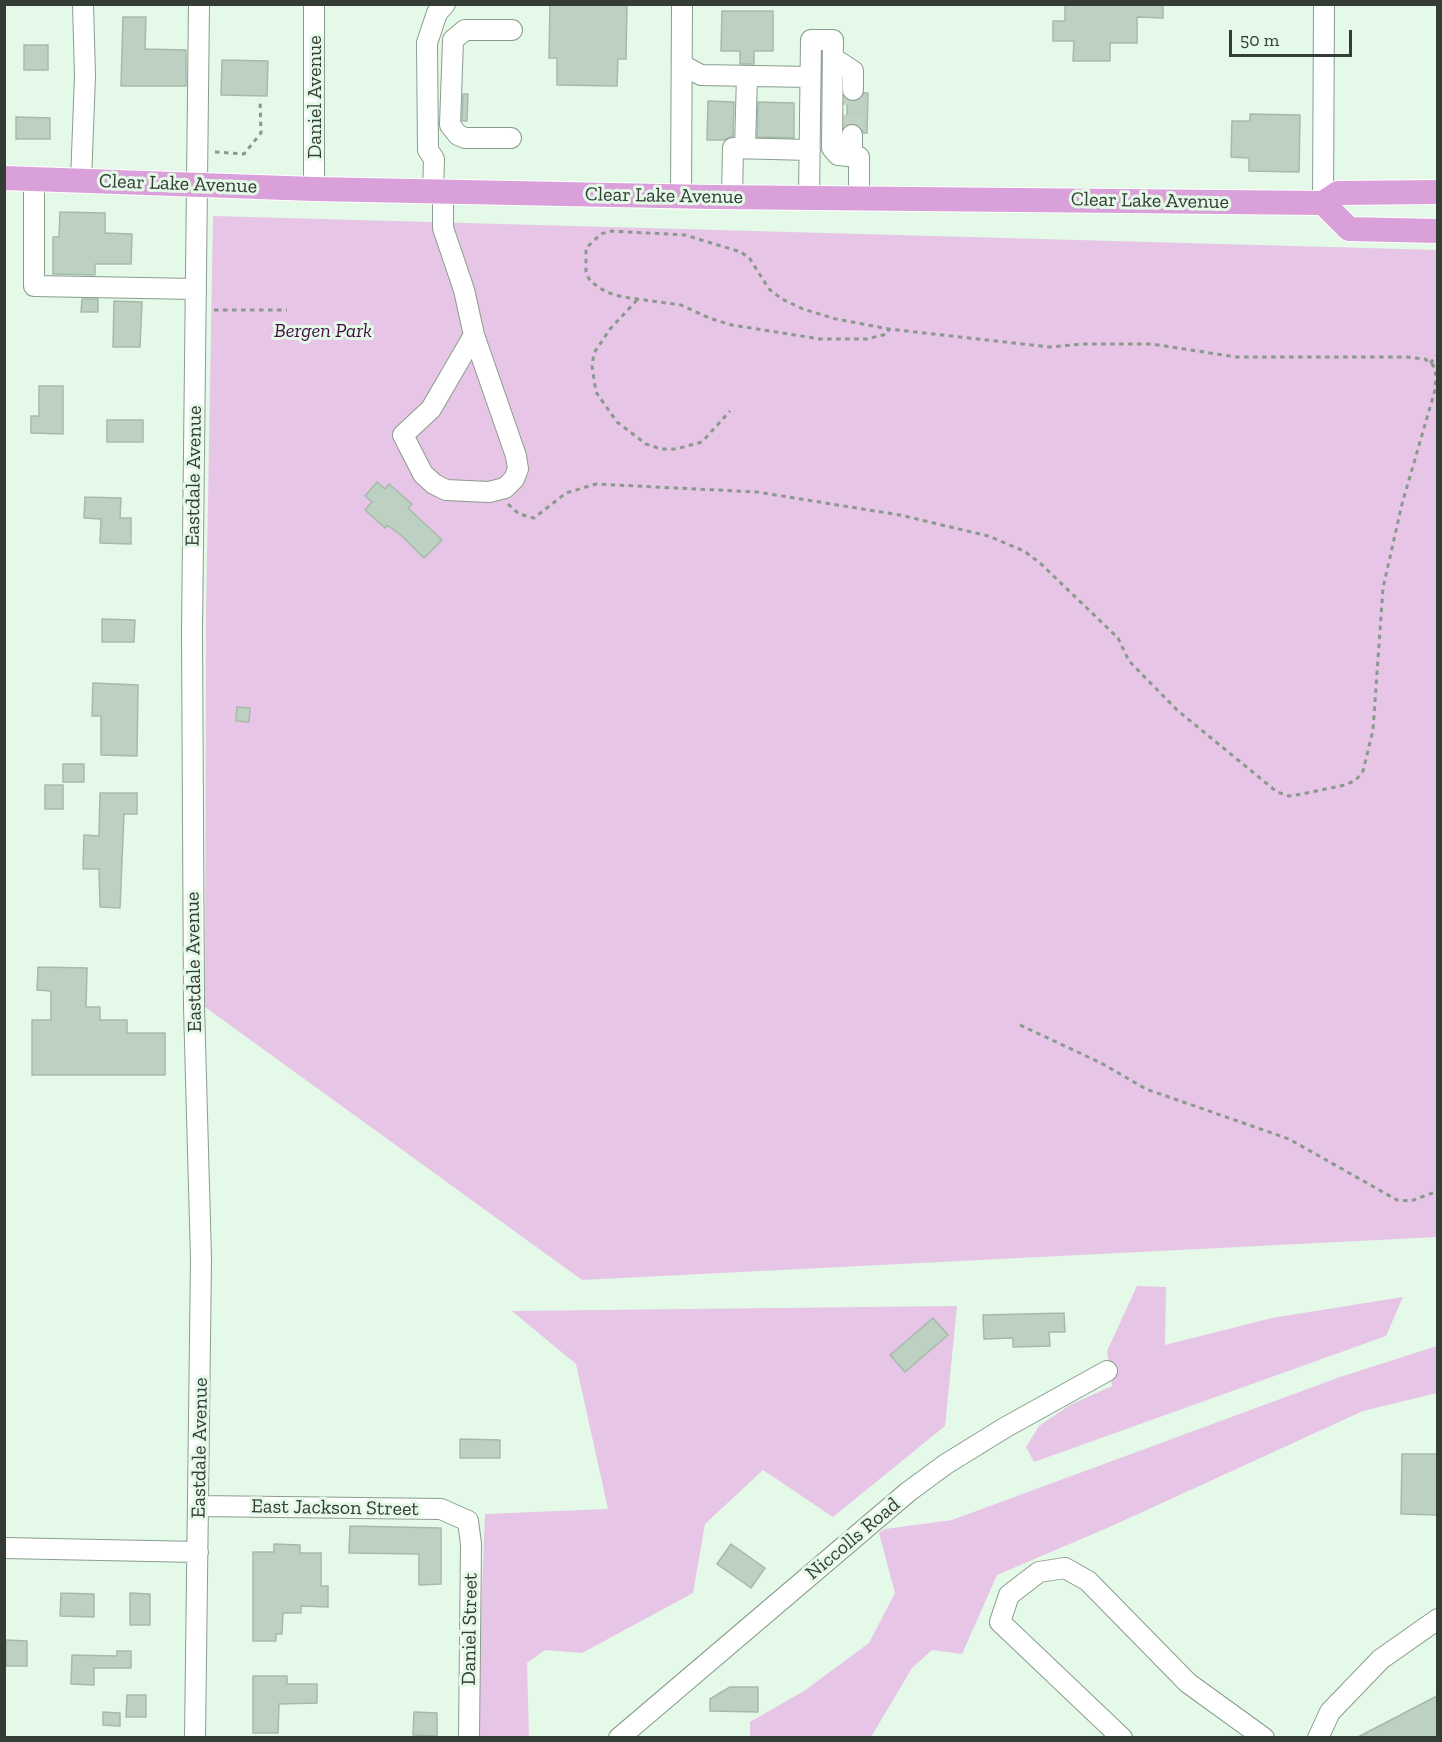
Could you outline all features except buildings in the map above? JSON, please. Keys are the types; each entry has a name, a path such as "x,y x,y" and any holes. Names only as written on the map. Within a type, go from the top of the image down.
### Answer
{"main road":[{"name":"Clear Lake Avenue","path":"4,178 314,189 859,199 1323,203 1338,193 1437,192"},
{"path":"1323,203 1349,229 1434,234"}],"street":[{"path":"81,181 85,76 83,4"},
{"name":"Eastdale Avenue","path":"195,1737 200,1506 201,1259 192,787 199,4"},
{"name":"Daniel Avenue","path":"314,4 314,189"},
{"path":"445,4 437,14 427,43 429,150 434,159 443,228 464,290 474,336 516,456 518,469 514,479 500,489 489,492 446,490 434,484 423,474 403,435 431,408 474,336"},
{"path":"681,196 682,4"},
{"path":"1323,203 1324,4"},
{"path":"511,138 465,138 453,131 450,125 453,40 465,30 512,30"},
{"path":"809,198 811,40 833,40 832,148 838,154 859,157 859,199"},
{"path":"833,58 853,71 853,90"},
{"path":"682,65 701,75 810,77"},
{"path":"744,148 747,76"},
{"path":"852,135 852,157"},
{"path":"732,197 733,148 810,150"},
{"path":"34,179 34,286 196,289"},
{"name":"Niccolls Road","path":"619,1737 938,1469 1006,1427 1107,1371"},
{"name":"East Jackson Street","path":"200,1506 441,1509 468,1521"},
{"name":"Daniel Street","path":"468,1521 471,1544 469,1737"},
{"path":"4,1548 198,1552"},
{"path":"1122,1737 1000,1622 1010,1595 1040,1572 1065,1568 1088,1581 1188,1683 1264,1737"},
{"path":"1318,1737 1330,1712 1381,1659 1437,1619"}],"path":[{"path":"211,155 211,152 244,154 261,133 260,99"},
{"path":"500,489 509,506 519,514 534,518 566,493 596,484 777,493 962,528 1007,543 1040,563 1118,638 1129,661 1195,726 1277,792 1289,796 1345,785 1356,780 1366,762 1378,680 1383,588 1402,504 1435,390 1436,375 1430,363 1425,359 1407,357 1236,357 1152,344 1049,347 889,329 836,319 782,299 769,289 750,259 741,252 685,235 611,231 601,234 586,248 586,272 590,281 606,292 637,300 681,304 709,318 732,325 820,339 867,339 886,334 889,329"},
{"path":"637,300 610,329 594,354 592,366 596,392 617,422 646,444 661,449 676,449 702,442 730,411"},
{"path":"196,310 287,310"},
{"path":"1430,363 1437,355"},
{"path":"1020,1025 1101,1064 1146,1089 1288,1138 1397,1200 1411,1201 1437,1191"}],"green space":[{"name":"Bergen Park","path":"213,216 1437,250 1437,1237 582,1280 205,1007 206,616"},
{"path":"1137,1286 1166,1287 1165,1345 1272,1318 1403,1297 1386,1336 1034,1462 1026,1447 1039,1426 1070,1405 1112,1386 1107,1351"},
{"path":"957,1306 945,1426 833,1517 763,1470 705,1524 693,1593 582,1653 545,1650 527,1663 529,1737 476,1738 485,1514 608,1509 576,1364 512,1311"},
{"path":"1437,1346 1437,1393 1363,1411 1114,1525 997,1575 962,1654 932,1650 912,1668 871,1737 750,1737 750,1722 804,1691 869,1643 895,1593 879,1533 885,1529 952,1520 1340,1377"}],"tunnel":[{"path":"852,135 853,90"}]}
